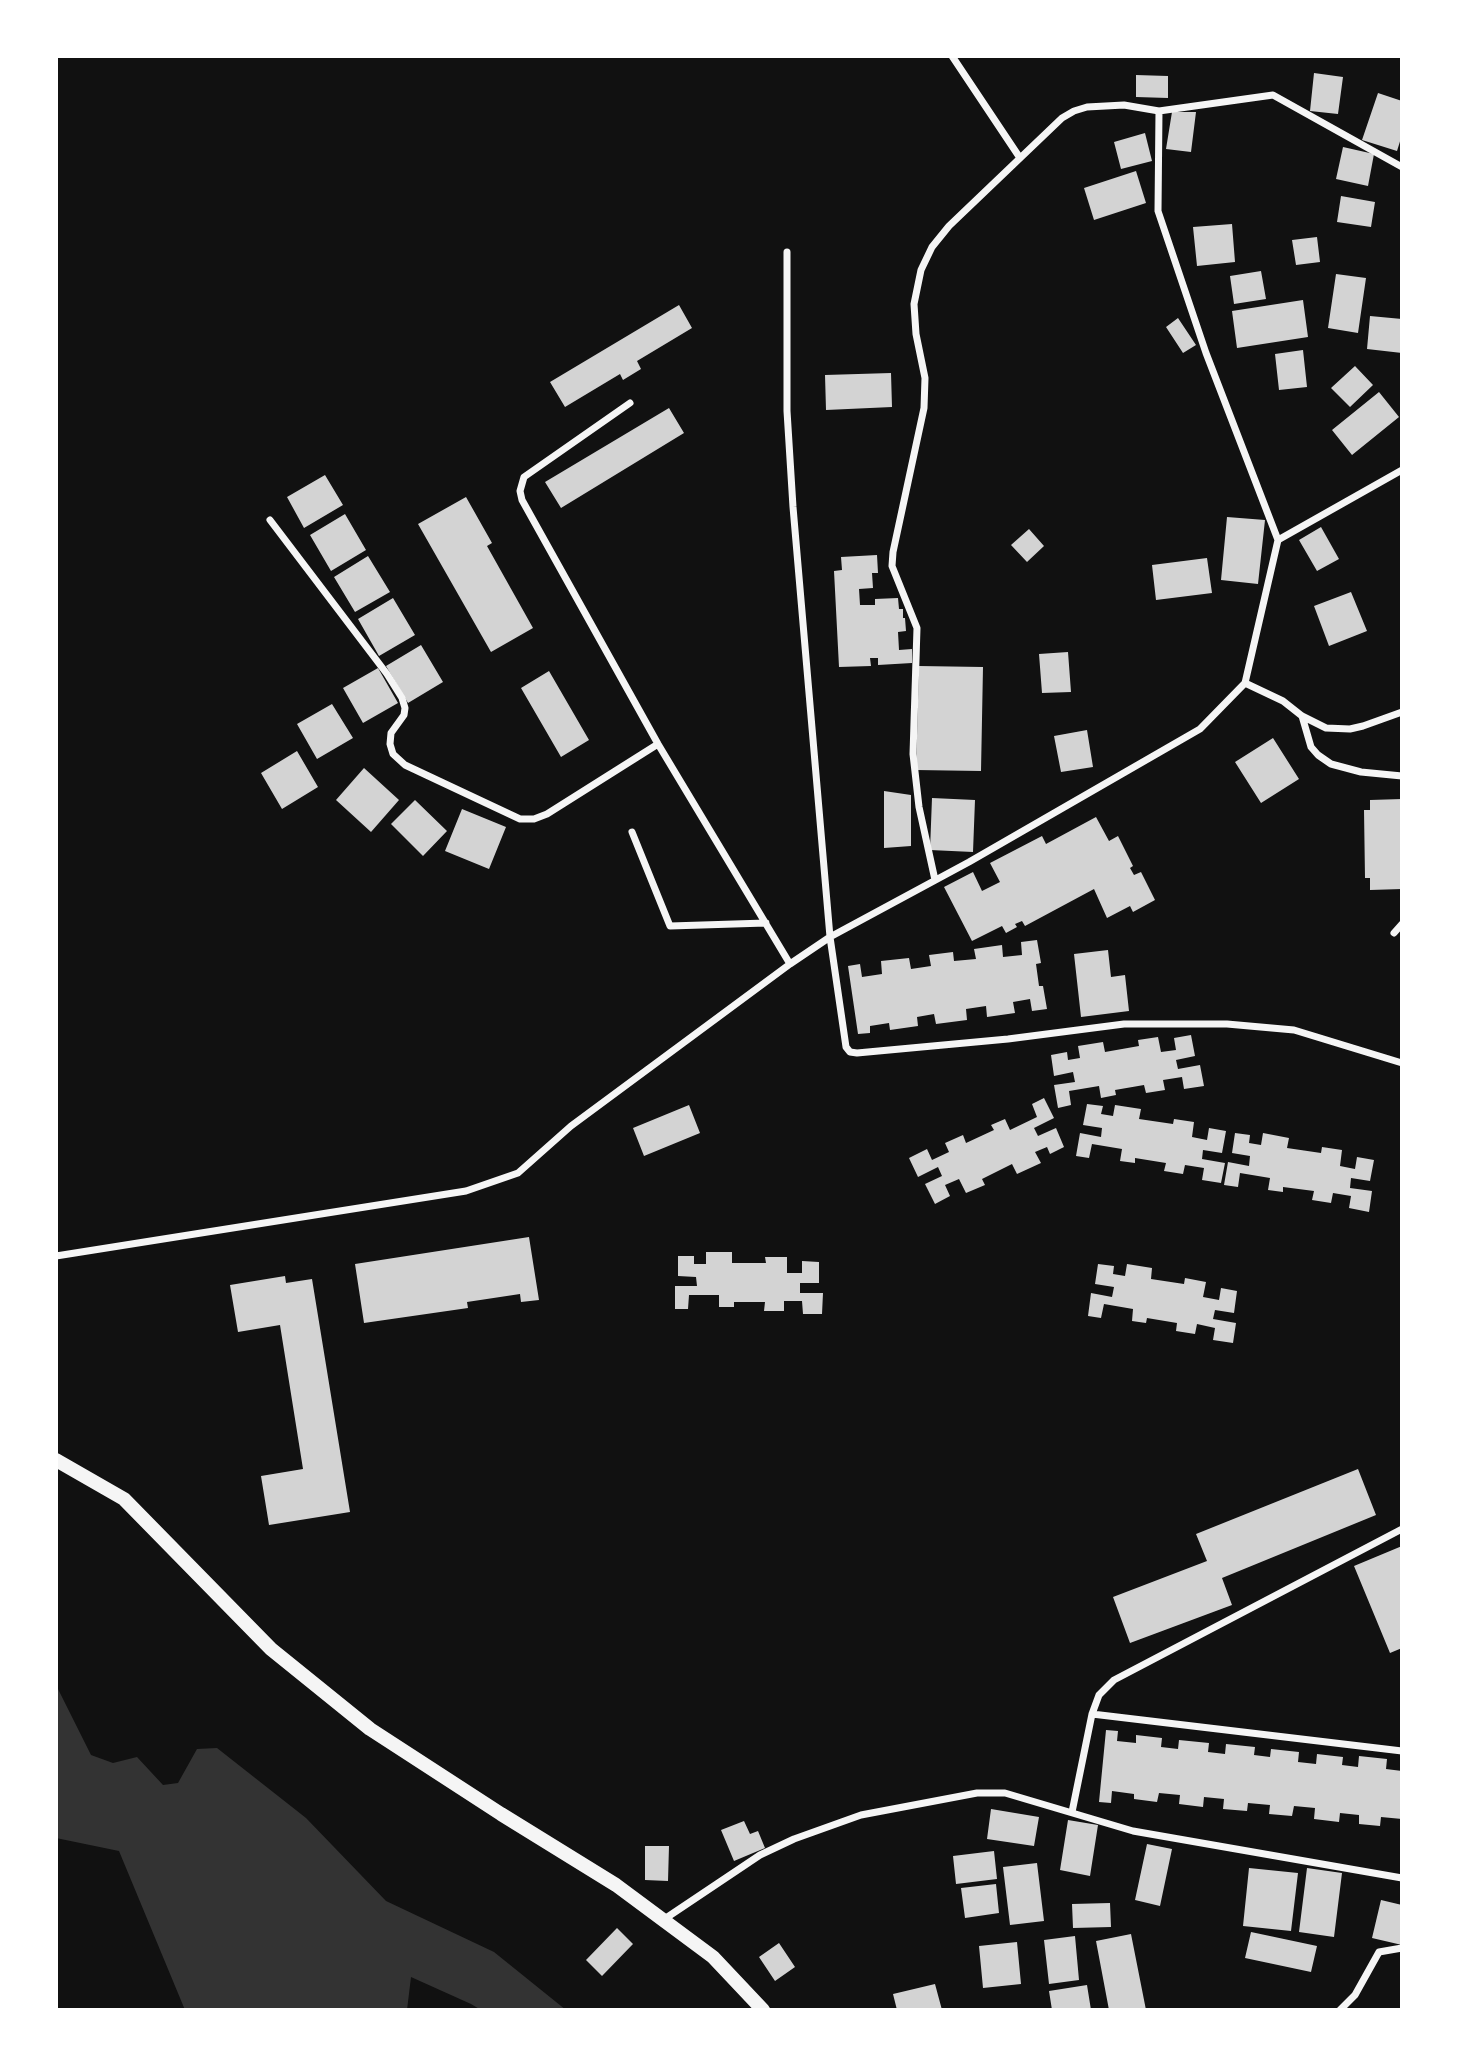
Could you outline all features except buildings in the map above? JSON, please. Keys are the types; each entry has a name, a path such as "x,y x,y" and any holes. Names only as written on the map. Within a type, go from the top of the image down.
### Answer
{"main road":[{"path":"56,1460 124,1499 271,1649 370,1729 616,1885 713,1957 764,2010"}],"street":[{"path":"952,56 1020,158"},
{"path":"935,880 919,807 913,754 917,628 892,566 925,408 925,378 916,334 914,304 921,270 932,247 949,226 1062,118 1074,110 1087,107 1124,105 1159,111 1273,95 1402,167"},
{"path":"56,1256 466,1191 518,1173 571,1126 830,937 1200,729 1245,683 1278,540 1206,354 1158,211 1159,111"},
{"path":"787,252 787,411 793,507 830,937 846,1047 850,1052 857,1053 1008,1039 1124,1024 1227,1024 1294,1030 1402,1063"},
{"path":"630,403 524,477 520,491 522,500 658,744 790,964"},
{"path":"1278,540 1402,470"},
{"path":"270,520 387,674 402,698 404,715 391,733 390,744 393,754 405,765 520,819 534,819 547,814 658,744"},
{"path":"1245,683 1283,701 1326,728 1350,729 1402,712"},
{"path":"1303,716 1311,747 1331,764 1360,772 1402,776"},
{"path":"632,832 670,926 766,923"},
{"path":"1394,933 1402,924"},
{"path":"1072,1812 1092,1714 1099,1695 1114,1680 1402,1529"},
{"path":"1092,1714 1402,1751"},
{"path":"663,1920 760,1855 794,1839 860,1815 977,1793 1005,1793 1133,1831 1402,1878"},
{"path":"1340,2010 1355,1995 1379,1952 1402,1948"}],"shaded area":[{"path":"56,1685 91,1755 113,1763 137,1757 163,1785 178,1783 197,1749 217,1748 306,1818 386,1901 494,1952 566,2010 481,2010 411,1977 407,2010 185,2010 119,1851 56,1838"}]}
